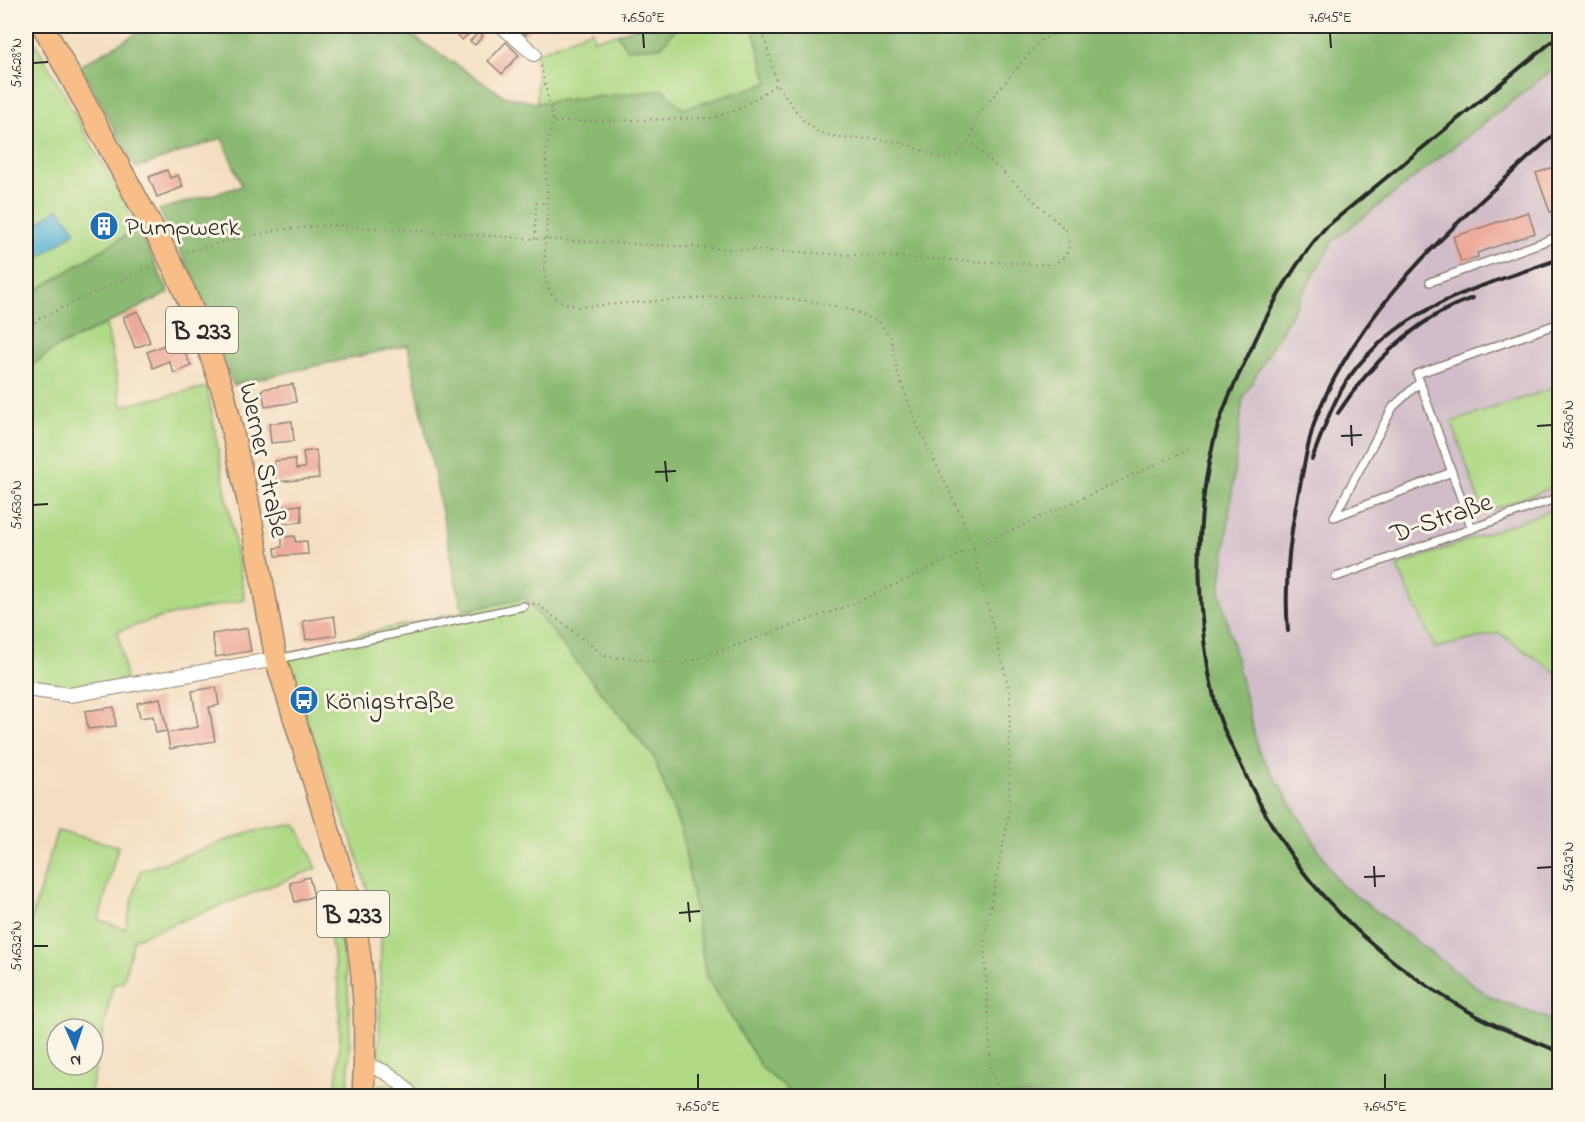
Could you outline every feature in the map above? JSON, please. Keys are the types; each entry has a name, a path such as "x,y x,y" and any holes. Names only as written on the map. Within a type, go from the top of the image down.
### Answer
{"main road":[{"name":"Werner Straße","path":"43,26 171,256 204,336 229,411 276,659 346,888 358,937 364,973 363,1096"}],"street":[{"path":"502,26 534,54"},
{"path":"26,689 70,695 276,659"},
{"path":"365,1065 382,1069 398,1078 412,1096"}],"lane":[{"path":"1430,282 1560,236"},
{"path":"1472,529 1418,374 1560,323"},
{"path":"1420,382 1393,408 1334,517 1452,472"},
{"name":"D-Straße","path":"1336,577 1560,497"},
{"path":"276,659 524,606"}],"path":[{"path":"761,26 777,84 801,118 818,132 840,138 878,139 903,143 943,159 957,155 969,141 980,112 1040,40 1067,26"},
{"path":"534,54 540,64 554,122 546,145 544,173 548,203 544,269 546,287 557,300 578,307 751,294 849,309 878,321 891,338 898,374 917,425 961,515 973,549 1010,693 1009,813 984,938 991,1069 1000,1096"},
{"path":"554,122 713,118 742,108 777,84"},
{"path":"171,256 226,241 280,230 332,225 535,239 1051,265 1065,258 1071,246 1067,231 969,141"},
{"path":"535,239 536,202 548,203"},
{"path":"26,331 38,319 146,267"},
{"path":"524,606 536,603 605,656 683,664 854,604 1188,450"}],"shaded area":[{"path":"1559,62 1559,1023 1490,997 1339,883 1258,750 1220,593 1243,398 1333,241"}],"green space":[{"path":"26,26 138,228 26,297"},
{"path":"149,26 406,26 411,35 504,96 537,103 664,90 683,109 768,83 752,26 1559,26 1559,62 1552,70 1333,241 1243,398 1220,592 1258,750 1339,883 1490,997 1559,1023 1559,1096 795,1096 762,1068 706,976 682,833 653,756 525,598 462,611 408,345 233,385 196,282 159,210 242,186 222,138 136,168 80,66"},
{"path":"640,26 678,26 661,47 627,49 617,34"},
{"path":"678,26 752,26 768,83 683,109 596,96 537,103 537,53 592,30 594,39 617,34 627,49"},
{"path":"138,228 169,293 54,349 26,370 26,297"},
{"path":"106,323 122,406 207,387 245,600 162,617 118,631 126,679 75,689 26,682 26,370 54,349"},
{"path":"1559,386 1559,485 1483,513 1452,422"},
{"path":"1559,507 1559,674 1499,633 1435,648 1397,566"},
{"path":"525,598 653,756 682,833 706,976 762,1068 795,1096 420,1096 379,1054 381,936 356,852 283,656 371,632"},
{"path":"296,824 317,868 134,939 123,982 113,985 105,1024 105,1017 45,1017 45,1077 94,1077 90,1096 26,1096 26,938 57,831 118,846 99,920 125,929 140,871 250,832"},
{"path":"337,920 348,985 350,1033 348,1096 335,1096 340,1037 339,990 328,921"},
{"path":"391,1083 402,1096 375,1096 376,1086"}],"water":[{"path":"59,208 76,231 40,257 26,236 26,232"}],"building":[{"path":"451,26 477,26 462,40 449,28"},
{"path":"515,26 534,26 525,35"},
{"path":"479,32 483,36 475,45 470,41"},
{"path":"506,42 519,55 502,74 488,61"},
{"path":"1560,165 1560,208 1550,212 1536,173"},
{"path":"167,170 170,178 178,175 183,187 157,197 149,177"},
{"path":"1528,212 1535,233 1477,253 1478,257 1461,262 1453,237"},
{"name":"Pumpwerk","path":"98,218 109,218 110,235 98,235"},
{"path":"138,311 150,342 135,348 123,317"},
{"path":"179,339 191,366 174,373 169,361 153,368 147,352"},
{"path":"293,384 296,402 265,407 262,389"},
{"path":"292,421 294,441 271,443 269,424"},
{"path":"316,450 319,478 276,482 274,461 295,459 296,469 305,468 303,452"},
{"path":"301,505 302,522 271,525 270,508"},
{"path":"295,536 295,542 307,541 308,554 276,556 275,548 282,547 282,537"},
{"path":"334,616 337,635 306,640 303,621"},
{"path":"247,628 251,651 216,657 212,634"},
{"path":"216,687 219,705 209,707 215,741 170,749 167,733 198,727 192,691"},
{"path":"160,698 167,731 156,733 153,716 140,718 137,703"},
{"path":"114,707 116,726 88,729 85,711"},
{"path":"309,877 314,896 295,902 290,883"}],"railway":[{"path":"1560,35 1325,228 1294,270 1261,329 1230,393 1216,431 1202,509 1200,542 1204,642 1218,714 1258,799 1278,835 1301,869 1343,917 1396,964 1485,1020 1560,1052"},
{"path":"1288,631 1287,578 1295,509 1314,424 1337,372 1362,332 1422,259 1455,225 1560,129"},
{"path":"1312,459 1344,385 1371,352 1394,332 1445,301 1560,259"},
{"path":"1338,413 1365,377 1396,344 1433,317 1473,298"}],"place":[{"name":"Pumpwerk","path":"104,226"},
{"name":"Königstraße","path":"304,700"}]}
